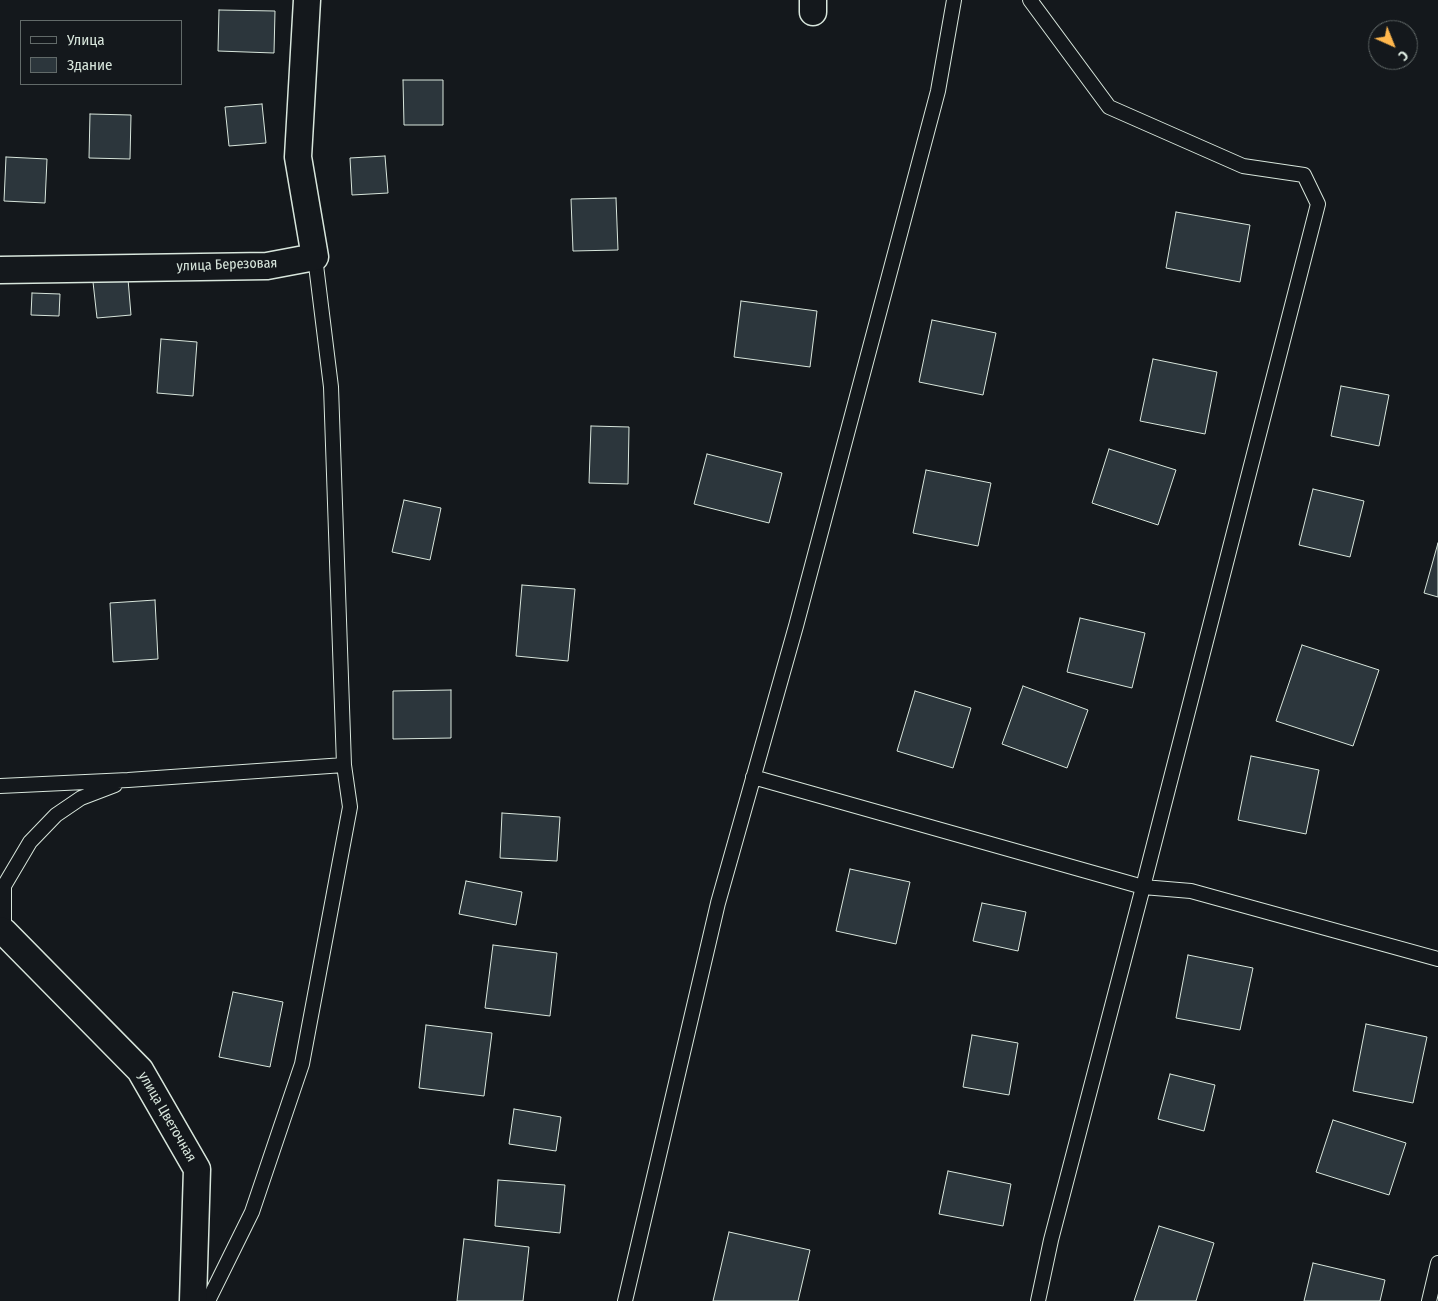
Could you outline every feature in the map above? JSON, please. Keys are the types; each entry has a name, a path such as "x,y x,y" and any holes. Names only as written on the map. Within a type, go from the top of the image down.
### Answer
{"street":[{"path":"307,0 298,157 314,257"},
{"name":"улица Березовая","path":"0,270 267,266 314,257"},
{"name":"улица Цветочная","path":"2,931 140,1070 197,1169 193,1301"}],"lane":[{"path":"625,1301 718,903 796,626 938,91 954,0"},
{"path":"1030,0 1109,106 1243,166 1304,175 1318,204 1051,1240 1038,1301"},
{"path":"208,1301 252,1212 302,1064 350,807 344,765 331,387 314,257"},
{"path":"0,786 128,780 344,765"},
{"path":"754,777 1143,887 1191,891 1438,959"},
{"path":"2,931 4,886 30,842 56,815 81,798 128,780"},
{"path":"1429,1301 1438,1263"}],"building":[{"path":"219,10 275,11 274,53 218,51"},
{"path":"403,80 443,80 443,125 404,125"},
{"path":"262,104 266,143 229,146 225,107"},
{"path":"90,114 131,115 130,159 89,158"},
{"path":"385,156 388,193 352,195 350,158"},
{"path":"6,157 47,159 45,203 4,201"},
{"path":"616,198 618,250 573,251 571,199"},
{"path":"1176,212 1250,225 1240,282 1166,268"},
{"path":"128,279 131,315 97,318 93,282"},
{"path":"32,293 60,294 59,316 31,315"},
{"path":"741,301 817,311 810,367 734,357"},
{"path":"932,320 996,333 983,395 919,382"},
{"path":"161,339 197,342 193,396 157,393"},
{"path":"1153,359 1217,372 1205,434 1140,421"},
{"path":"1341,386 1389,395 1379,446 1331,436"},
{"path":"591,426 629,427 628,484 589,483"},
{"path":"1109,449 1176,470 1158,525 1092,503"},
{"path":"707,454 782,473 769,523 694,504"},
{"path":"926,470 991,483 978,546 913,533"},
{"path":"1313,489 1364,501 1350,557 1299,545"},
{"path":"404,500 441,508 430,560 392,552"},
{"path":"1438,543 1438,597 1424,593"},
{"path":"522,585 575,589 568,661 516,656"},
{"path":"155,600 158,659 113,662 110,603"},
{"path":"1080,618 1145,633 1132,688 1067,672"},
{"path":"1302,645 1379,670 1353,746 1276,721"},
{"path":"1023,686 1088,710 1067,768 1002,744"},
{"path":"451,690 451,738 393,739 393,691"},
{"path":"915,691 971,708 953,768 897,751"},
{"path":"1251,756 1319,770 1306,834 1238,820"},
{"path":"502,813 560,817 557,861 500,858"},
{"path":"850,869 910,882 896,944 836,931"},
{"path":"466,881 522,892 516,925 459,914"},
{"path":"982,903 1026,912 1018,951 973,941"},
{"path":"493,945 557,953 550,1016 485,1008"},
{"path":"1188,955 1253,968 1240,1030 1176,1018"},
{"path":"233,992 283,1002 270,1067 219,1057"},
{"path":"1366,1024 1427,1037 1413,1103 1353,1091"},
{"path":"426,1025 492,1033 484,1096 419,1088"},
{"path":"972,1035 1018,1043 1009,1095 963,1087"},
{"path":"1170,1074 1215,1085 1204,1131 1158,1119"},
{"path":"514,1109 561,1117 556,1151 509,1144"},
{"path":"1333,1120 1406,1143 1389,1195 1316,1172"},
{"path":"948,1171 1011,1184 1003,1226 939,1214"},
{"path":"498,1180 565,1185 560,1233 495,1226"},
{"path":"1159,1226 1214,1243 1196,1301 1134,1301"},
{"path":"729,1232 810,1250 798,1301 713,1301"},
{"path":"464,1239 529,1247 523,1301 457,1301"},
{"path":"1313,1263 1385,1280 1380,1301 1304,1301"}]}
